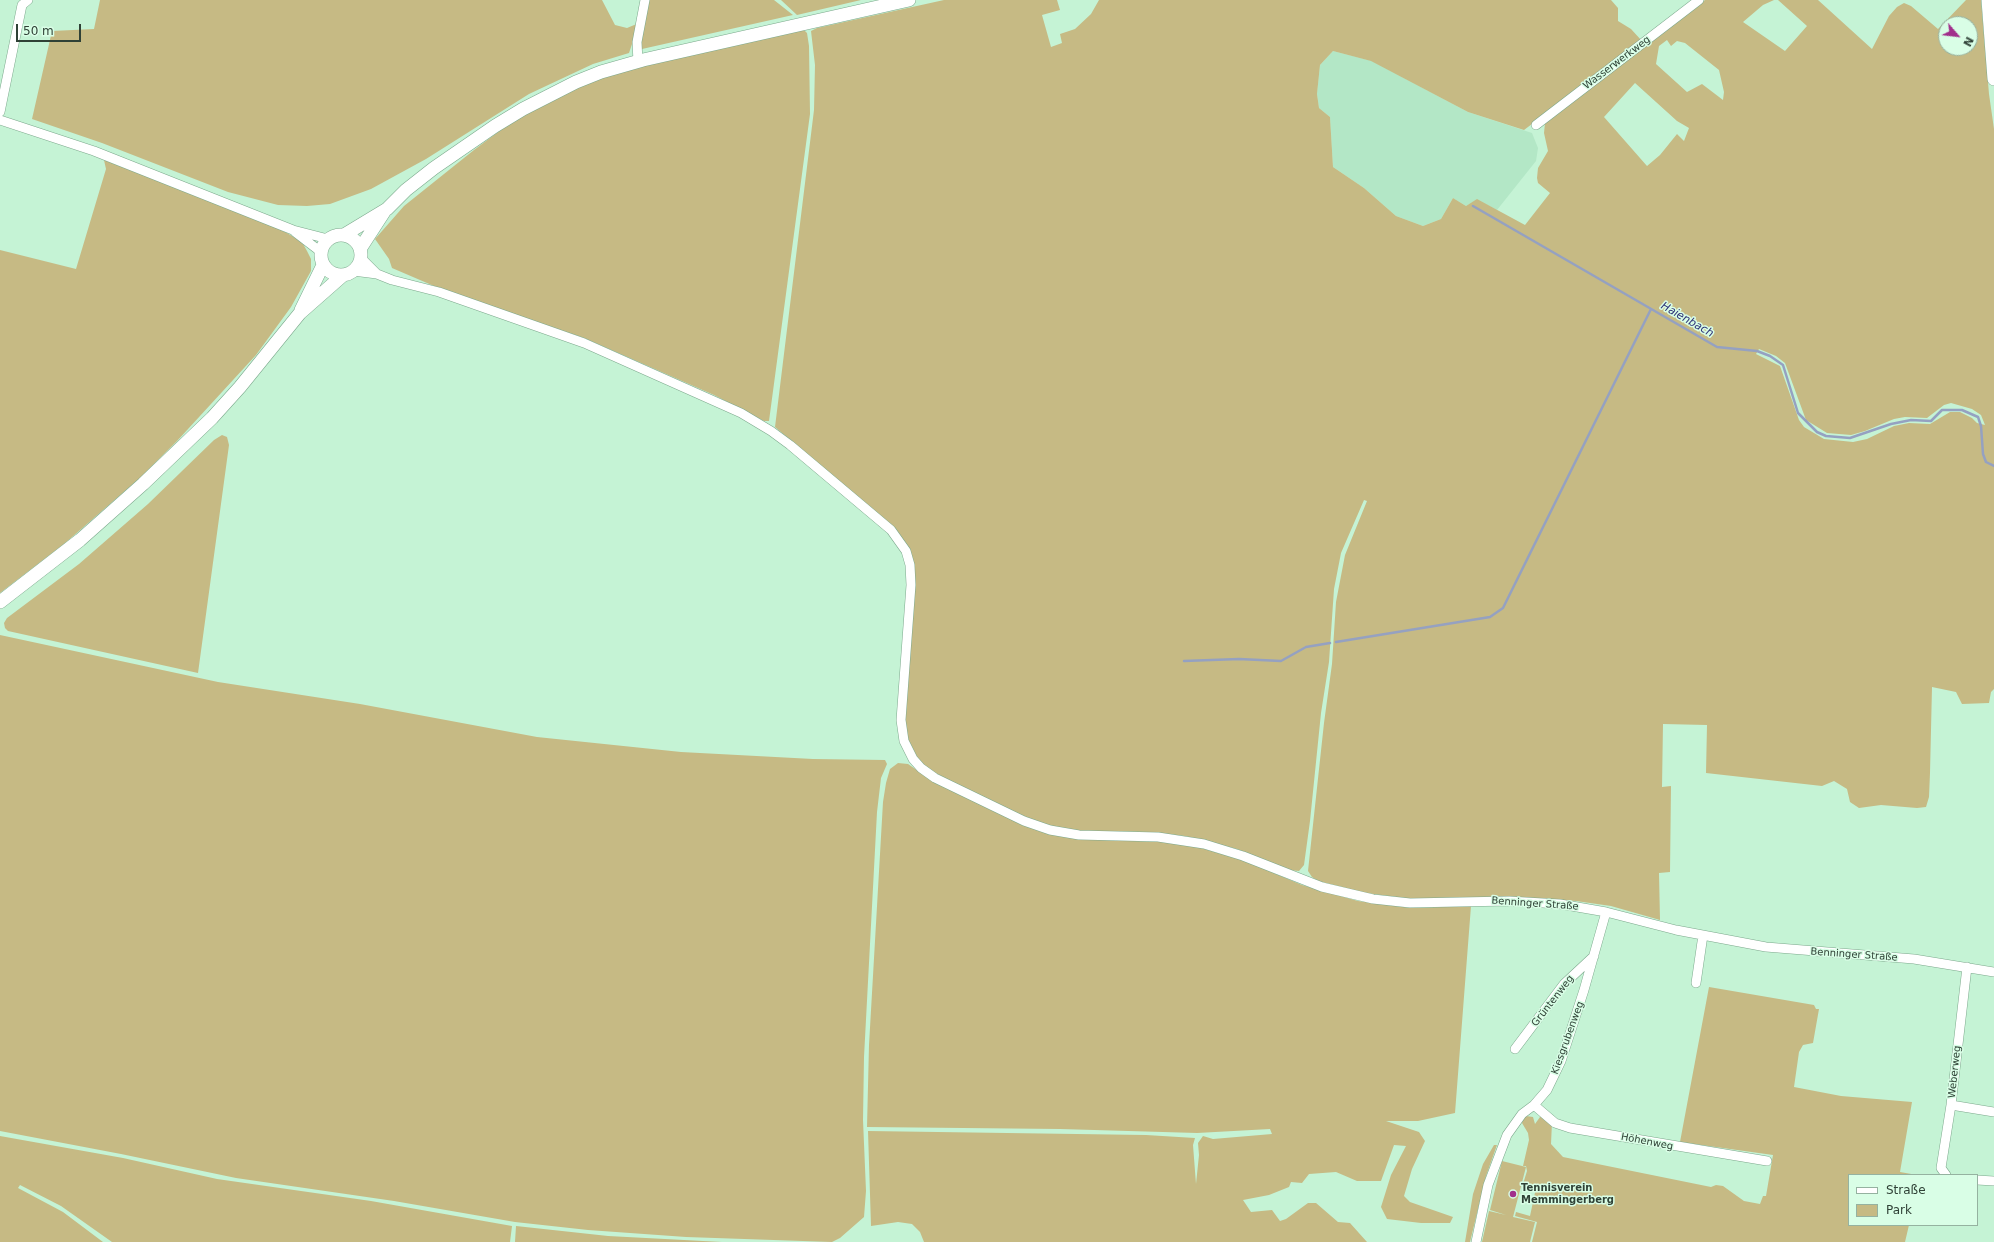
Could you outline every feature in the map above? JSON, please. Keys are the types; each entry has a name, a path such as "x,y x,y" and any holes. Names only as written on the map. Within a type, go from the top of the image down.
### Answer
{"main road":[{"path":"300,313 323,265 321,252 328,239 333,236 344,235 386,209 406,190 448,157 523,109 576,82 638,62 909,0"},
{"path":"1988,0 1994,79"},
{"path":"0,602 74,544 143,484 221,407 300,313 360,263 361,254 386,209"},
{"path":"344,235 354,240 361,254"},
{"path":"323,265 331,273 348,274"}],"street":[{"path":"0,112 22,5 28,0"},
{"path":"638,62 637,42 645,0"},
{"name":"Wasserwerkweg","path":"1536,125 1699,0"},
{"path":"0,120 94,151 293,230 328,239"},
{"path":"293,230 321,252"},
{"path":"361,254 378,274"},
{"path":"348,274 378,274"},
{"name":"Benninger Straße","path":"378,274 392,280 439,292 584,343 741,413 771,430 891,530 906,551 910,565 911,585 901,720 904,741 913,759 921,768 935,778 1024,821 1065,833 1104,836 1158,837 1204,844 1243,856 1311,883 1373,899 1416,903 1528,902 1560,904 1606,912 1703,935 1773,948 1907,958 1994,972"},
{"name":"Kiesgrubenweg","path":"1476,1242 1488,1185 1501,1147 1507,1135 1522,1114 1534,1105 1547,1090 1561,1061 1594,956 1606,912"},
{"path":"1696,983 1703,935"},
{"name":"Grüntenweg","path":"1514,1049 1564,984 1594,956"},
{"name":"Weberweg","path":"1945,1174 1942,1168 1967,967"},
{"path":"1951,1104 1994,1112"},
{"name":"Höhenweg","path":"1534,1105 1555,1123 1570,1128 1767,1161"},
{"path":"1978,1180 1994,1181"}],"shaded area":[{"path":"1333,51 1372,61 1468,112 1532,133 1538,148 1536,161 1497,210 1477,200 1466,206 1453,198 1441,219 1423,226 1396,216 1364,188 1333,167 1330,117 1319,108 1317,94 1320,65"}],"green space":[{"path":"100,0 602,0 615,25 627,28 639,23 629,53 593,64 529,94 426,159 371,189 330,204 307,206 278,205 228,192 102,143 32,119 52,31 94,29"},
{"path":"649,0 774,0 793,15 642,49 640,43"},
{"path":"781,0 861,0 797,15"},
{"path":"944,0 1057,0 1060,10 1042,15 1051,47 1062,43 1060,34 1075,29 1091,14 1099,0 1611,0 1618,8 1618,21 1631,29 1642,41 1524,130 1468,112 1371,61 1333,51 1320,65 1317,94 1319,108 1330,117 1333,167 1364,188 1396,216 1423,226 1441,219 1453,198 1466,206 1477,199 1525,225 1550,193 1538,183 1537,178 1538,168 1548,151 1544,133 1545,123 1705,0 1774,0 1763,5 1743,22 1785,51 1807,26 1778,0 1818,0 1872,49 1889,16 1897,7 1904,3 1911,6 1938,29 1938,56 1978,56 1978,16 1951,16 1966,0 1981,0 1989,94 1994,129 1994,689 1991,692 1989,703 1962,704 1956,692 1932,687 1929,797 1926,807 1917,808 1881,805 1859,808 1850,802 1847,789 1834,781 1822,786 1706,773 1707,725 1663,724 1662,787 1671,786 1670,872 1659,873 1660,920 1611,906 1576,901 1531,898 1412,899 1366,893 1318,881 1312,877 1308,871 1332,664 1336,602 1345,555 1367,501 1364,500 1341,553 1334,589 1329,662 1321,713 1310,821 1304,865 1299,871 1288,870 1237,849 1185,836 1148,832 1076,831 1059,828 1025,818 951,783 926,767 916,757 910,747 905,725 909,549 897,531 775,427 814,110 815,65 811,31 817,28","holes":["1667,40 1671,46 1677,41 1685,43 1719,70 1724,92 1723,100 1702,84 1687,92 1656,64 1659,46","1635,83 1677,121 1689,128 1684,141 1677,134 1660,155 1647,166 1604,117","1759,349 1776,356 1785,363 1806,420 1827,433 1851,435 1894,419 1905,417 1927,418 1944,405 1951,403 1972,409 1981,415 1985,425 1977,423 1972,418 1960,412 1950,412 1930,424 1909,423 1894,426 1867,439 1853,442 1824,439 1804,427 1799,420 1780,366 1756,354"]},
{"path":"804,30 807,33 809,46 810,114 769,421 764,421 714,395 584,338 455,295 392,268 389,259 375,239 404,206 474,150 510,123 562,94 617,72"},
{"path":"104,160 265,222 287,233 302,242 311,259 311,271 291,307 256,355 177,441 141,477 64,544 0,593 0,250 76,269 106,169"},
{"path":"222,435 227,437 229,445 198,673 8,631 5,628 4,623 7,618 79,564 148,504 214,440"},
{"path":"0,635 218,682 360,704 537,737 681,752 813,759 885,760 887,764 881,778 877,812 864,1057 863,1120 866,1191 864,1217 840,1238 832,1242 686,1237 588,1230 515,1222 394,1201 236,1178 0,1131"},
{"path":"898,763 908,764 936,783 1024,825 1049,834 1077,839 1163,842 1198,847 1248,862 1302,885 1358,901 1411,908 1471,906 1455,1113 1418,1121 1386,1121 1419,1132 1425,1141 1412,1169 1404,1196 1410,1202 1453,1217 1450,1223 1421,1223 1387,1219 1381,1207 1391,1175 1406,1146 1394,1145 1381,1181 1357,1181 1336,1172 1309,1174 1302,1183 1291,1182 1289,1187 1269,1195 1243,1200 1251,1212 1272,1210 1280,1221 1286,1219 1308,1203 1316,1203 1338,1222 1350,1223 1367,1242 924,1242 920,1232 912,1224 898,1222 871,1226 868,1131 1146,1135 1195,1138 1193,1145 1196,1184 1199,1155 1198,1143 1203,1136 1213,1139 1272,1134 1270,1129 1197,1133 1060,1129 867,1127 869,1045 883,802 890,769"},
{"path":"1709,987 1814,1005 1816,1009 1819,1009 1813,1043 1803,1045 1799,1052 1794,1087 1841,1096 1912,1102 1900,1172 1911,1174 1848,1174 1848,1226 1909,1226 1905,1242 1532,1242 1537,1222 1515,1216 1516,1212 1530,1216 1536,1188 1523,1184 1527,1171 1526,1166 1523,1166 1529,1140 1528,1133 1522,1123 1526,1116 1533,1117 1535,1124 1540,1117 1544,1117 1552,1122 1551,1144 1563,1157 1711,1187 1716,1185 1723,1186 1744,1201 1760,1204 1763,1196 1766,1196 1773,1155 1680,1142"},
{"path":"0,1136 123,1158 217,1179 371,1201 512,1226 510,1242 112,1242 61,1206 20,1185 18,1188 63,1212 103,1242 0,1242"},
{"path":"1494,1145 1497,1145 1486,1176 1470,1242 1465,1242 1473,1194 1483,1164"},
{"name":"Tennisverein Memmingerberg","path":"1502,1161 1526,1167 1513,1217 1535,1222 1530,1242 1482,1242 1489,1211 1506,1215 1490,1210"},
{"path":"516,1226 608,1236 722,1242 515,1242"}],"waterway":[{"name":"Haienbach","path":"1473,206 1717,347 1757,351 1770,356 1783,365 1798,413 1817,432 1826,436 1850,438 1891,424 1911,420 1931,421 1942,410 1962,410 1978,417 1981,426 1983,454 1986,462 1994,466"},
{"path":"1336,642 1490,617 1503,608 1651,309"},
{"path":"1184,661 1239,659 1281,661 1306,647 1330,643"}],"place":[{"name":"Tennisverein Memmingerberg","path":"1513,1194"}]}
